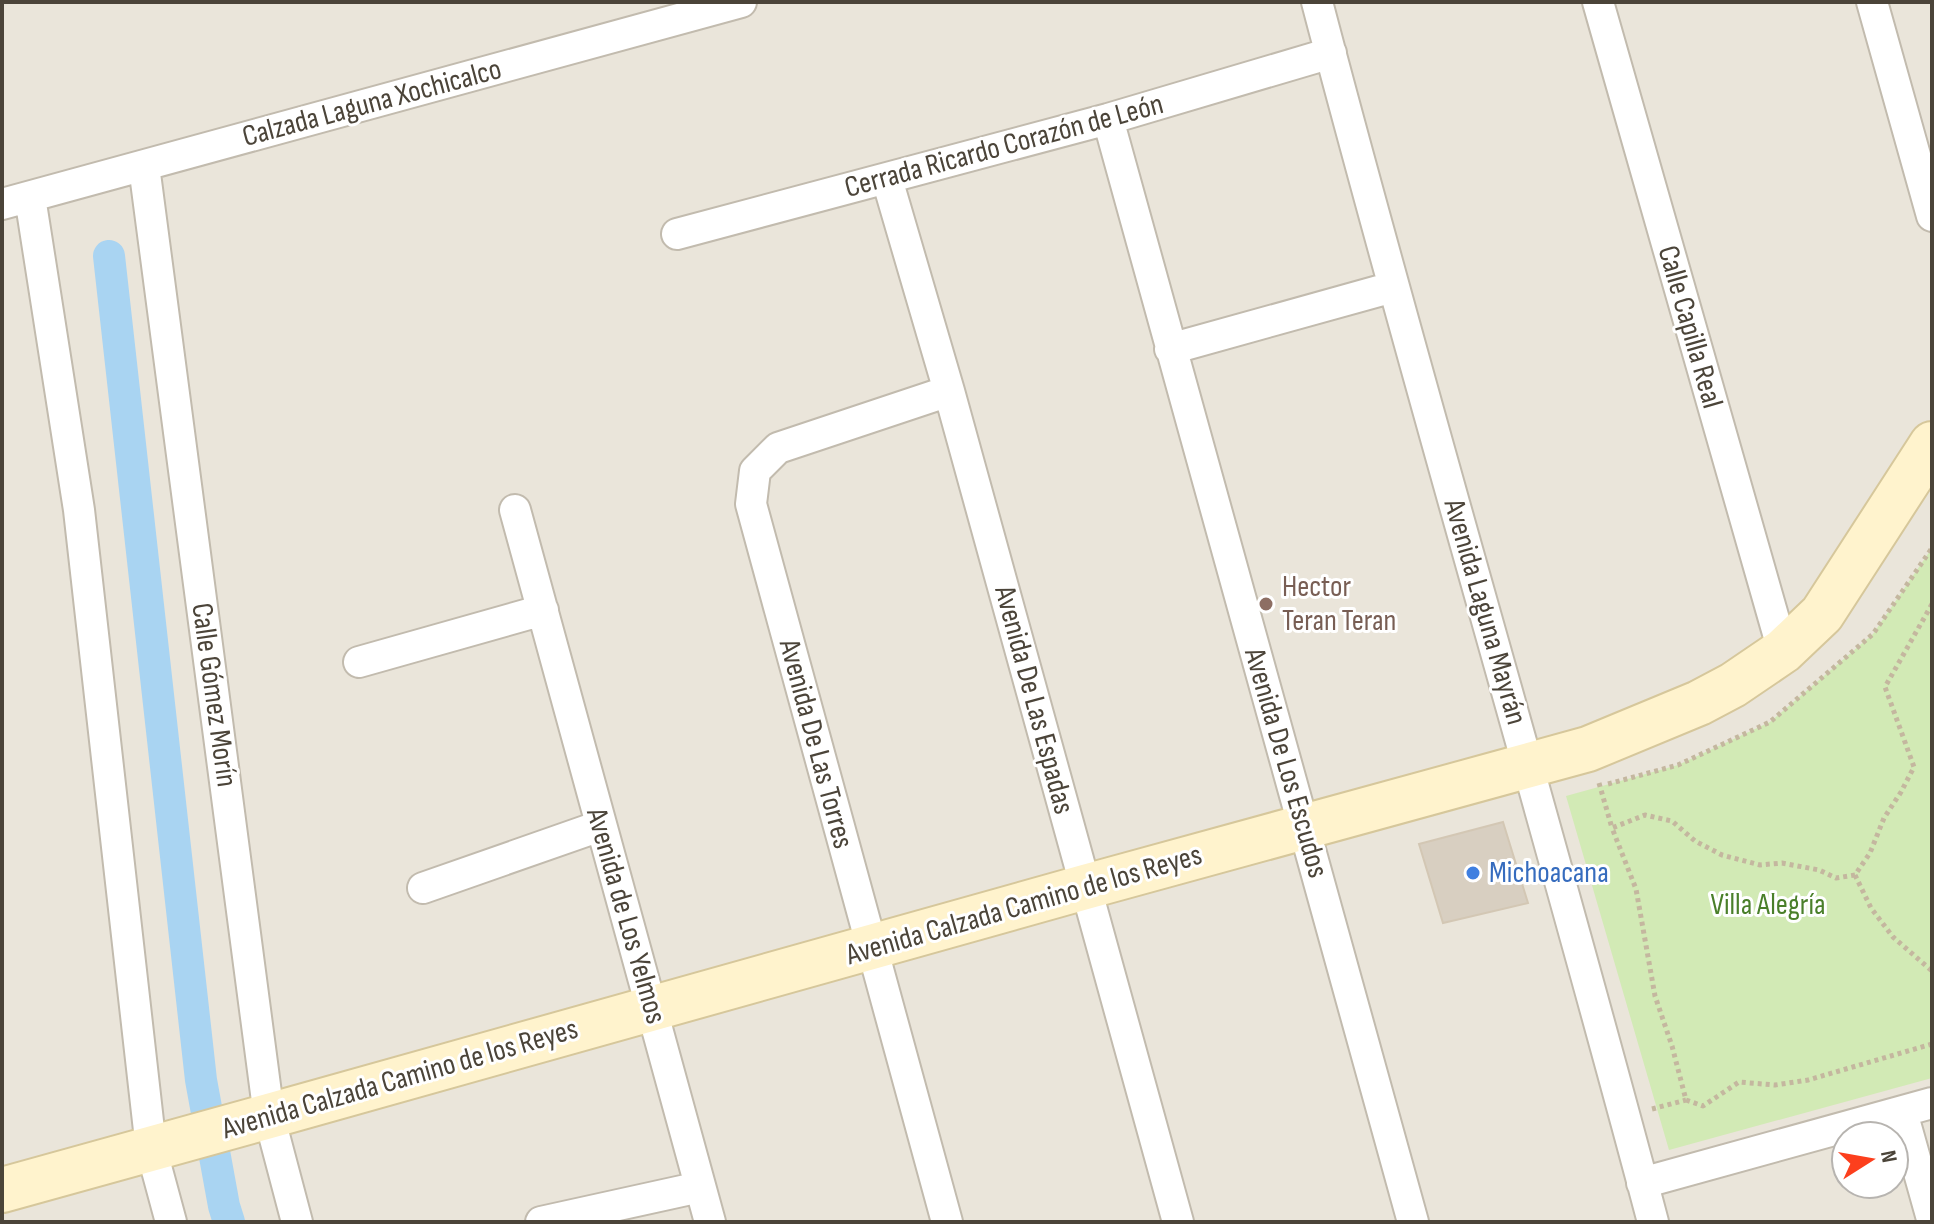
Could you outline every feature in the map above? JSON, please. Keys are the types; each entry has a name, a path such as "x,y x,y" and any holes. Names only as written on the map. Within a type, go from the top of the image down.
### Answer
{"street":[{"name":"Calzada Laguna Xochicalco","path":"16,201 741,2"},
{"name":"Avenida Laguna Mayrán","path":"1317,2 1393,287 1653,1222"},
{"name":"Calle Capilla Real","path":"1598,2 1783,651"},
{"path":"1872,2 1932,216"},
{"name":"Cerrada Ricardo Corazón de León","path":"677,234 1108,119 1331,53"},
{"name":"Avenida De Los Escudos","path":"1108,119 1413,1222"},
{"name":"Calle Gómez Morín","path":"144,166 261,1118 297,1222"},
{"name":"Avenida De Las Espadas","path":"887,179 949,391 1178,1222"},
{"path":"16,201 79,510 171,1222"},
{"path":"1170,349 1393,287"},
{"name":"Avenida De Las Torres","path":"947,1222 751,504 755,471 778,448 949,391"},
{"name":"Avenida Calzada Camino de los Reyes","path":"2,1190 1588,749 1699,703 1733,685 1783,651 1822,614 1932,444"},
{"name":"Avenida de Los Yelmos","path":"515,510 710,1222"},
{"path":"359,662 543,610"},
{"path":"423,888 600,826"},
{"path":"1642,1183 1932,1103"},
{"path":"1902,1112 1932,1219"},
{"path":"541,1222 700,1187"}],"path":[{"path":"1612,828 1645,815 1672,821 1695,841 1722,855 1760,865 1782,863 1819,870 1836,878 1855,875 1870,853 1884,818 1914,767 1885,687 1932,604"},
{"path":"1588,749 1612,828 1636,889 1655,996 1686,1100 1703,1106 1739,1082 1775,1085 1808,1080 1932,1044"},
{"path":"1855,875 1871,908 1893,937 1932,971"},
{"path":"1656,1106 1660,1120"}],"shaded area":[{"path":"2,2 1932,2 1932,1222 2,1222"}],"green space":[{"name":"Villa Alegría","path":"1932,548 1932,1078 1669,1150 1566,796 1678,765 1770,722 1873,634"}],"building":[{"name":"Michoacana","path":"1503,822 1528,903 1443,923 1419,844"}],"waterway":[{"path":"109,256 201,1080 229,1222"}],"place":[{"name":"Hector Teran Teran","path":"1266,604"},
{"name":"Michoacana","path":"1473,873"}]}
